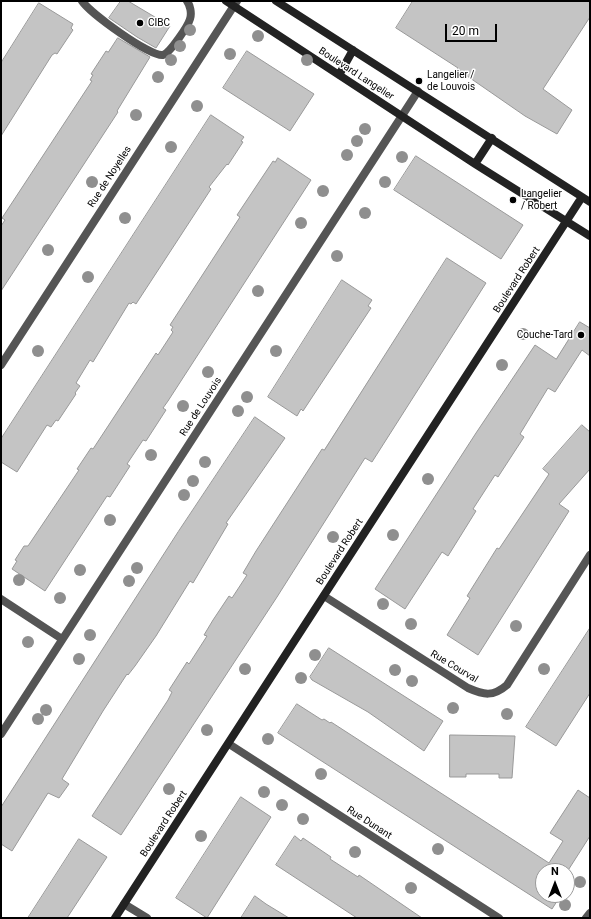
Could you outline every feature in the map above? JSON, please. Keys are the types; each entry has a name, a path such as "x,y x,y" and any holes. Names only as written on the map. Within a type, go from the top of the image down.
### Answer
{"main road":[{"name":"Boulevard Langelier","path":"226,1 235,3 338,75 475,164 590,236"},
{"name":"Boulevard Langelier","path":"276,1 590,202"},
{"path":"338,75 353,50"},
{"path":"475,164 492,138"},
{"name":"Boulevard Robert","path":"115,918 582,197"}],"street":[{"path":"82,1 88,9 103,21 151,53 162,55 170,52 190,18 190,5 187,1"},
{"name":"Rue de Noyelles","path":"1,365 235,3"},
{"name":"Rue de Louvois","path":"1,734 401,115 418,91"},
{"name":"Rue Courval","path":"324,596 468,688 488,694 498,692 507,685 590,555"},
{"path":"1,599 62,639"},
{"name":"Rue Dunant","path":"229,744 498,918"},
{"path":"124,904 146,918"},
{"path":"586,918 590,912"}],"building":[{"name":"CIBC","path":"121,1 128,1 170,26 156,48 109,18"},
{"path":"413,1 590,1 590,17 543,89 572,110 557,134 525,116 457,69 458,68 396,28"},
{"path":"39,3 73,24 71,28 73,30 57,54 55,53 52,55 1,136 1,63"},
{"path":"118,38 150,57 117,111 118,112 1,291 1,226 5,220 2,218 92,81 90,80 93,75 91,74 106,51 108,52"},
{"path":"247,51 314,94 290,131 223,88"},
{"path":"211,115 244,137 241,141 243,142 228,165 227,164 209,187 211,189 136,304 133,302 131,304 129,303 93,362 90,360 76,383 80,386 75,393 76,394 58,421 56,420 51,427 47,425 17,472 1,462 1,439"},
{"path":"416,156 523,225 501,259 394,190"},
{"path":"278,158 311,180 163,408 166,410 146,441 143,440 127,464 130,466 110,497 107,496 45,591 12,569 17,561 15,560 24,546 28,546 79,470 77,469 91,448 93,449 156,353 158,355 173,332 171,330 173,327 170,325 240,217 237,215 273,161 275,162"},
{"path":"447,258 486,283 372,462 365,458 277,597 121,835 92,816 168,700 172,692 169,690 187,662 189,664 207,636 204,635 213,620 229,596 232,598 247,575 243,573 256,551 322,449 324,450"},
{"path":"342,280 372,300 368,306 371,308 303,411 301,409 297,416 268,397"},
{"path":"580,322 590,328 590,356 582,350 555,392 548,388 520,434 524,437 498,477 495,475 473,509 476,511 448,556 442,552 405,609 375,589 535,345 556,359"},
{"path":"255,417 285,438 226,523 228,524 193,583 190,581 156,636 135,666 128,675 127,674 103,711 62,779 69,784 59,798 48,793 12,851 1,844 1,807 178,532"},
{"path":"582,425 590,432 590,469 559,504 569,511 478,655 447,635 470,598 467,596 497,548 499,549 549,474 543,469"},
{"path":"590,628 590,693 556,746 526,727"},
{"path":"329,648 443,721 424,751 368,712 312,680 310,677"},
{"path":"297,704 322,720 324,719 330,723 331,722 549,863 535,863 535,898 278,733"},
{"path":"450,735 515,736 512,778 499,778 499,774 466,774 466,777 450,777"},
{"path":"578,790 590,798 590,836 573,863 549,863 563,841 550,833"},
{"path":"241,797 271,817 207,918 176,898"},
{"path":"295,836 301,841 303,838 331,857 330,859 358,877 359,875 422,918 357,918 276,865"},
{"path":"79,839 107,857 67,918 28,918"},
{"path":"255,896 266,904 289,918 241,918"},
{"path":"543,903 556,903 552,909"}],"place":[{"name":"CIBC","path":"140,23"},
{"name":"Langelier / de Louvois","path":"419,81"},
{"name":"Langelier / Robert","path":"513,200"},
{"name":"Couche-Tard","path":"581,335"}]}
